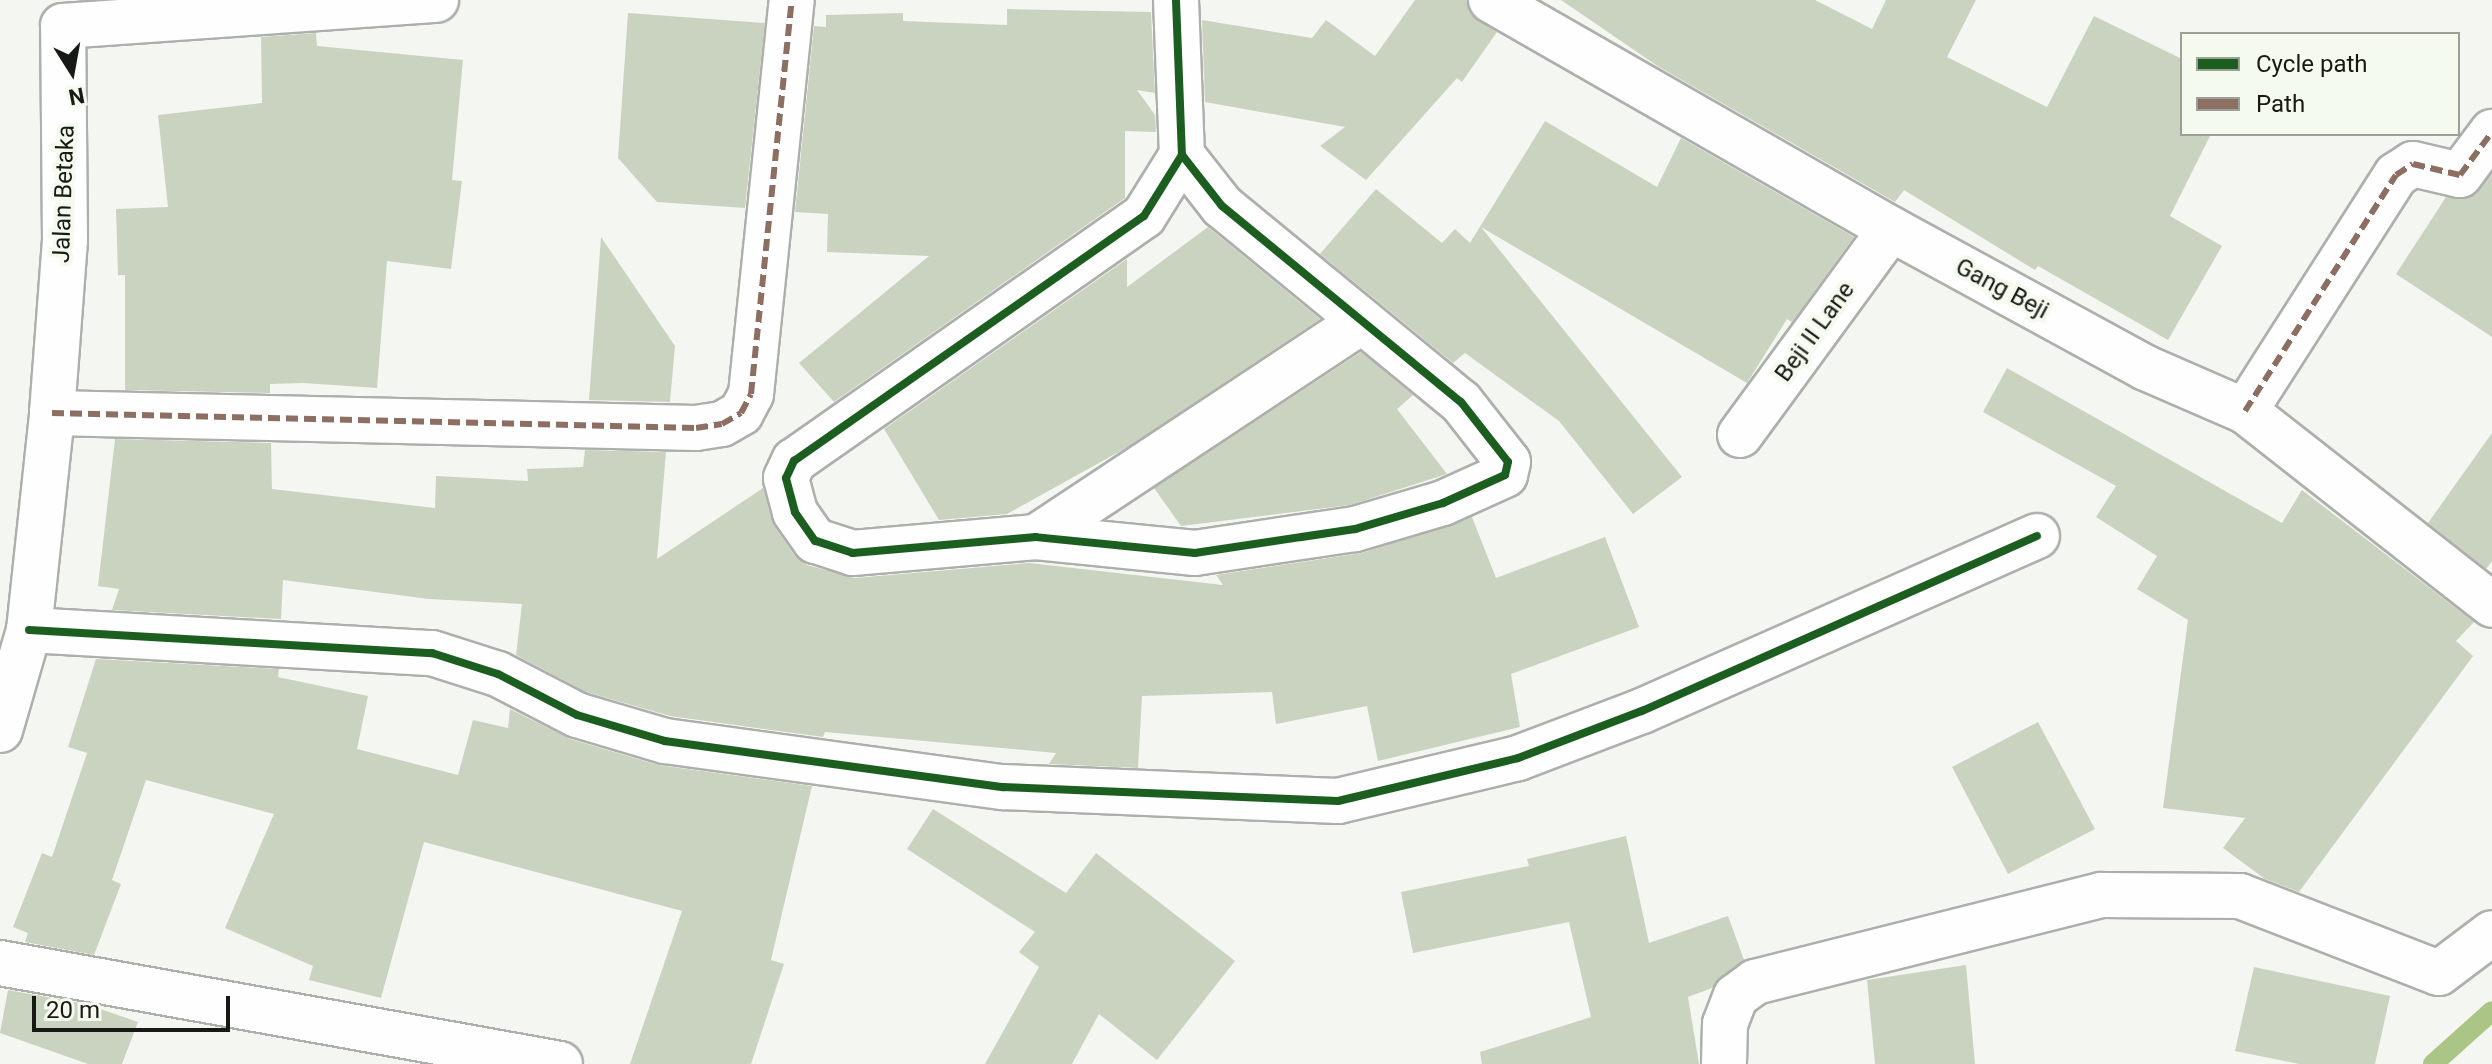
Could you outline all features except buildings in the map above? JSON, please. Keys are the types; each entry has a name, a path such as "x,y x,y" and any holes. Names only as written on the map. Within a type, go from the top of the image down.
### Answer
{"street":[{"path":"52,413 696,428 722,424 741,413 751,394 792,0"},
{"path":"1176,0 1182,155 1144,216 794,461 786,478 795,512 815,541 853,553 1036,537 1195,553 1355,529 1443,503 1505,475 1508,462 1461,402 1222,206 1182,155"},
{"name":"Gang Beji","path":"1491,0 1891,229 2146,368 2245,411 2492,605"},
{"name":"Jalan Betaka","path":"0,730 29,630 52,413 65,240 61,13 415,1"},
{"path":"2245,411 2403,167 2413,164 2460,175 2492,132"},
{"name":"Beji II Lane","path":"1740,435 1891,229"},
{"path":"1036,537 1362,321"},
{"path":"29,630 432,653 498,674 577,715 665,741 1003,787 1338,801 1518,758 1642,711 2037,536"},
{"path":"1724,1064 1725,1024 1736,996 1755,982 2101,895 2240,896 2439,973 2492,933"},
{"path":"0,963 560,1064"}],"waterway":[{"path":"2433,1064 2492,1011"}],"marked path":[{"path":"52,413 696,428 722,424 741,413 751,394 792,0"},
{"path":"2245,411 2396,175 2413,164 2460,175 2492,132"}],"cycle path":[{"path":"1176,0 1182,155 1222,206 1461,402 1508,462 1505,475 1443,503 1355,529 1195,553 1036,537 853,553 815,541 795,512 786,478 794,461 1144,216 1182,155"},
{"path":"29,630 432,653 498,674 577,715 665,741 1003,787 1338,801 1518,758 1642,711 2037,536"}]}
